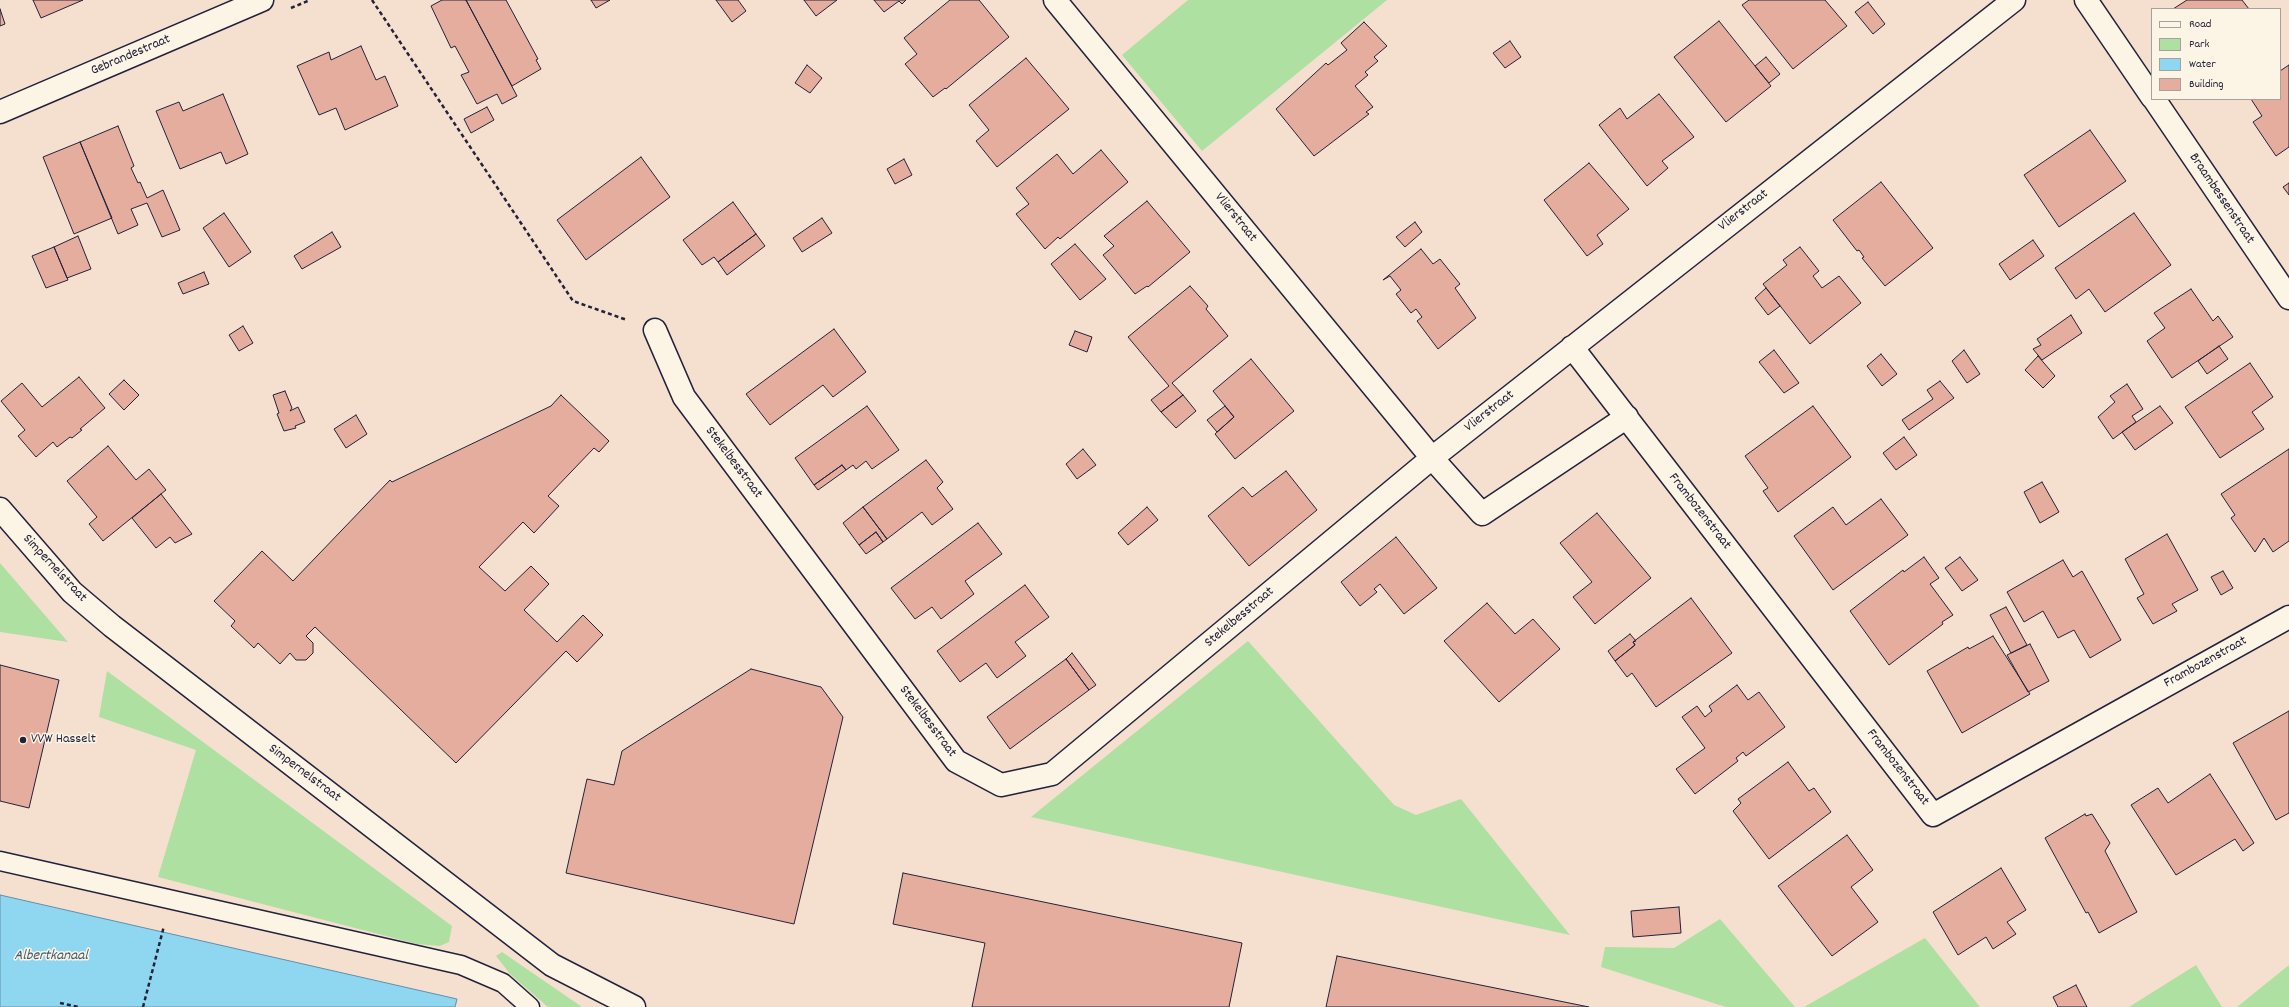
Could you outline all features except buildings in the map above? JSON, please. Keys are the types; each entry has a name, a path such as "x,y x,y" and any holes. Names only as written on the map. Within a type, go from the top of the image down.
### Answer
{"street":[{"name":"Gebrandestraat","path":"0,112 262,0"},
{"name":"Vlierstraat","path":"1055,0 1432,458 2014,0"},
{"name":"Braambessenstraat","path":"2086,0 2151,95"},
{"name":"Braambessenstraat","path":"2154,100 2289,298"},
{"name":"Stekelbesstraat","path":"655,330 684,397 956,761 1000,785 1052,774 1432,458"},
{"name":"Frambozenstraat","path":"1572,347 1933,816 2289,617"},
{"path":"1432,458 1482,514 1627,417"},
{"name":"Simpernelstraat","path":"0,509 72,592 112,626 552,965 634,1007"}],"lane":[{"path":"0,861 461,965 503,983 530,1007"}],"path":[{"path":"372,0 574,301 655,330"},
{"path":"143,1007 166,920"},
{"path":"60,1003 79,1007"}],"green space":[{"path":"1188,0 1387,0 1202,151 1122,55"},
{"path":"0,563 68,642 0,632"},
{"path":"1248,641 1394,805 1416,815 1461,799 1570,935 1031,817"},
{"path":"107,671 452,926 449,942 440,946 417,944 158,877 196,750 99,717"},
{"path":"1720,919 1795,1007 1726,1007 1601,967 1605,947 1674,948"},
{"path":"1925,938 1980,1007 1804,1007"},
{"path":"502,952 582,1007 548,1007 510,974 496,956"},
{"path":"2196,965 2222,1007 2129,1007"},
{"path":"2289,965 2289,1007 2237,1007"}],"water":[{"name":"Albertkanaal","path":"0,895 457,999 455,1007 0,1007"}],"place":[{"name":"VVW Hasselt","path":"23,740"}]}
